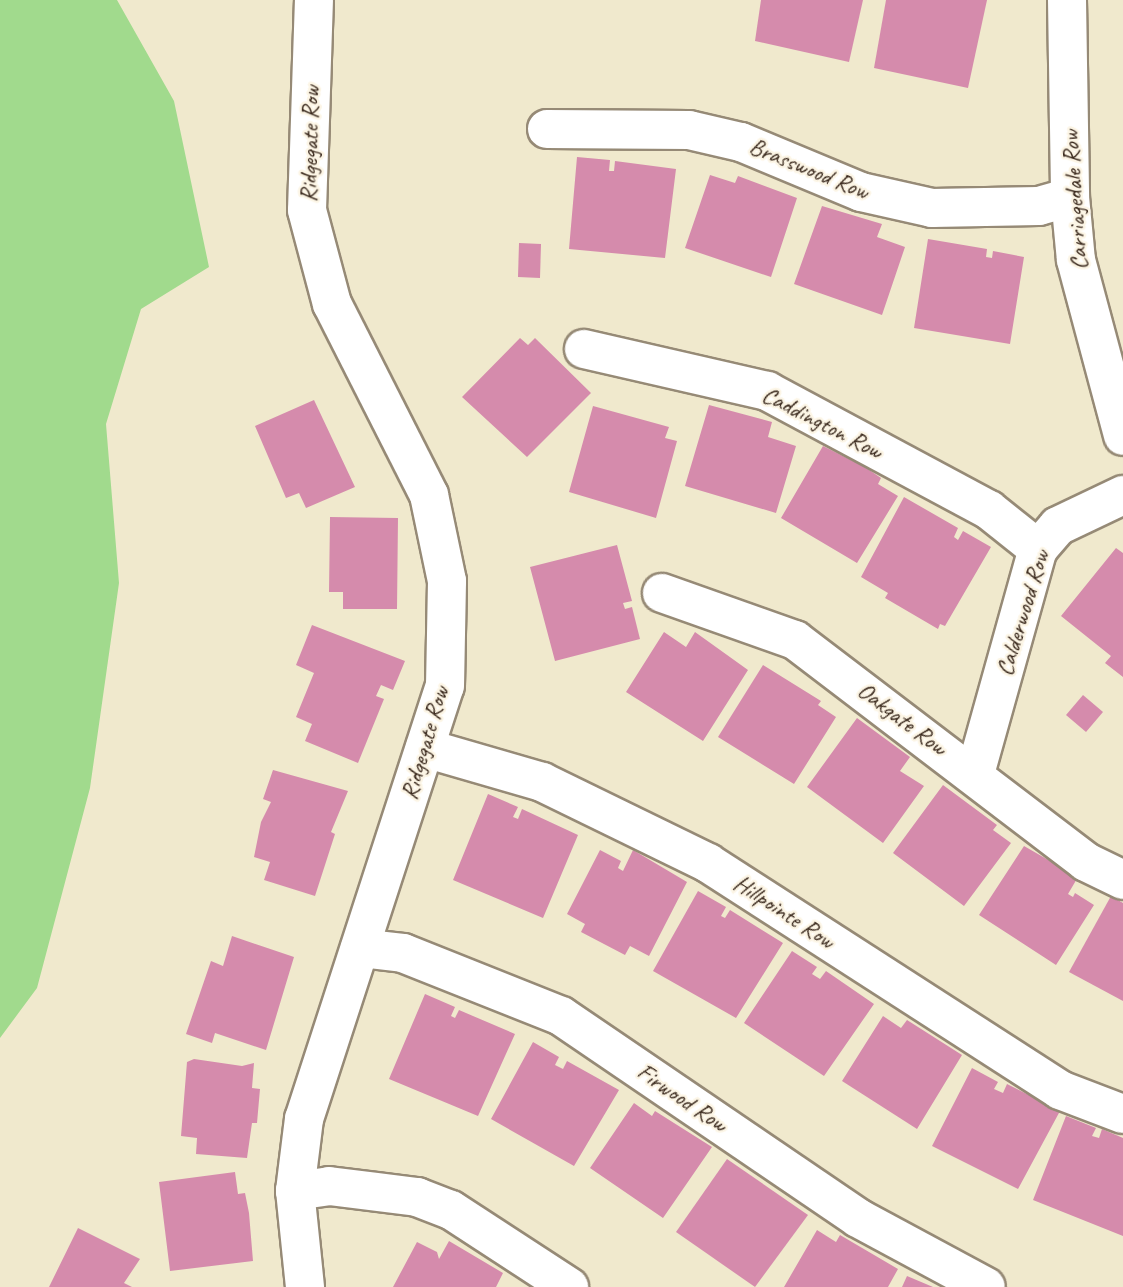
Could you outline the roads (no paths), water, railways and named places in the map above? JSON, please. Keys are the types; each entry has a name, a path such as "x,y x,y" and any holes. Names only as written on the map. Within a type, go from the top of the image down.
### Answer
{"street":[{"name":"Ridgegate Row","path":"304,1287 295,1191 304,1119 444,686 447,581 429,495 332,304 307,210 314,0"},
{"name":"Carriagedale Row","path":"1068,0 1070,197 1076,260 1123,436"},
{"name":"Brasswood Row","path":"547,129 689,130 741,142 861,192 932,208 1039,206 1070,197"},
{"name":"Caddington Row","path":"584,349 767,391 989,510 1038,548"},
{"name":"Calderwood Row","path":"975,774 1038,548 1058,526 1123,495"},
{"name":"Oakgate Row","path":"662,593 795,640 975,774 1086,862 1123,880"},
{"name":"Hillpointe Row","path":"425,748 542,782 708,863 1060,1090 1123,1114"},
{"name":"Firwood Row","path":"360,948 403,953 561,1016 858,1218 986,1287"},
{"path":"295,1191 329,1186 417,1197 452,1210 569,1287"}]}
